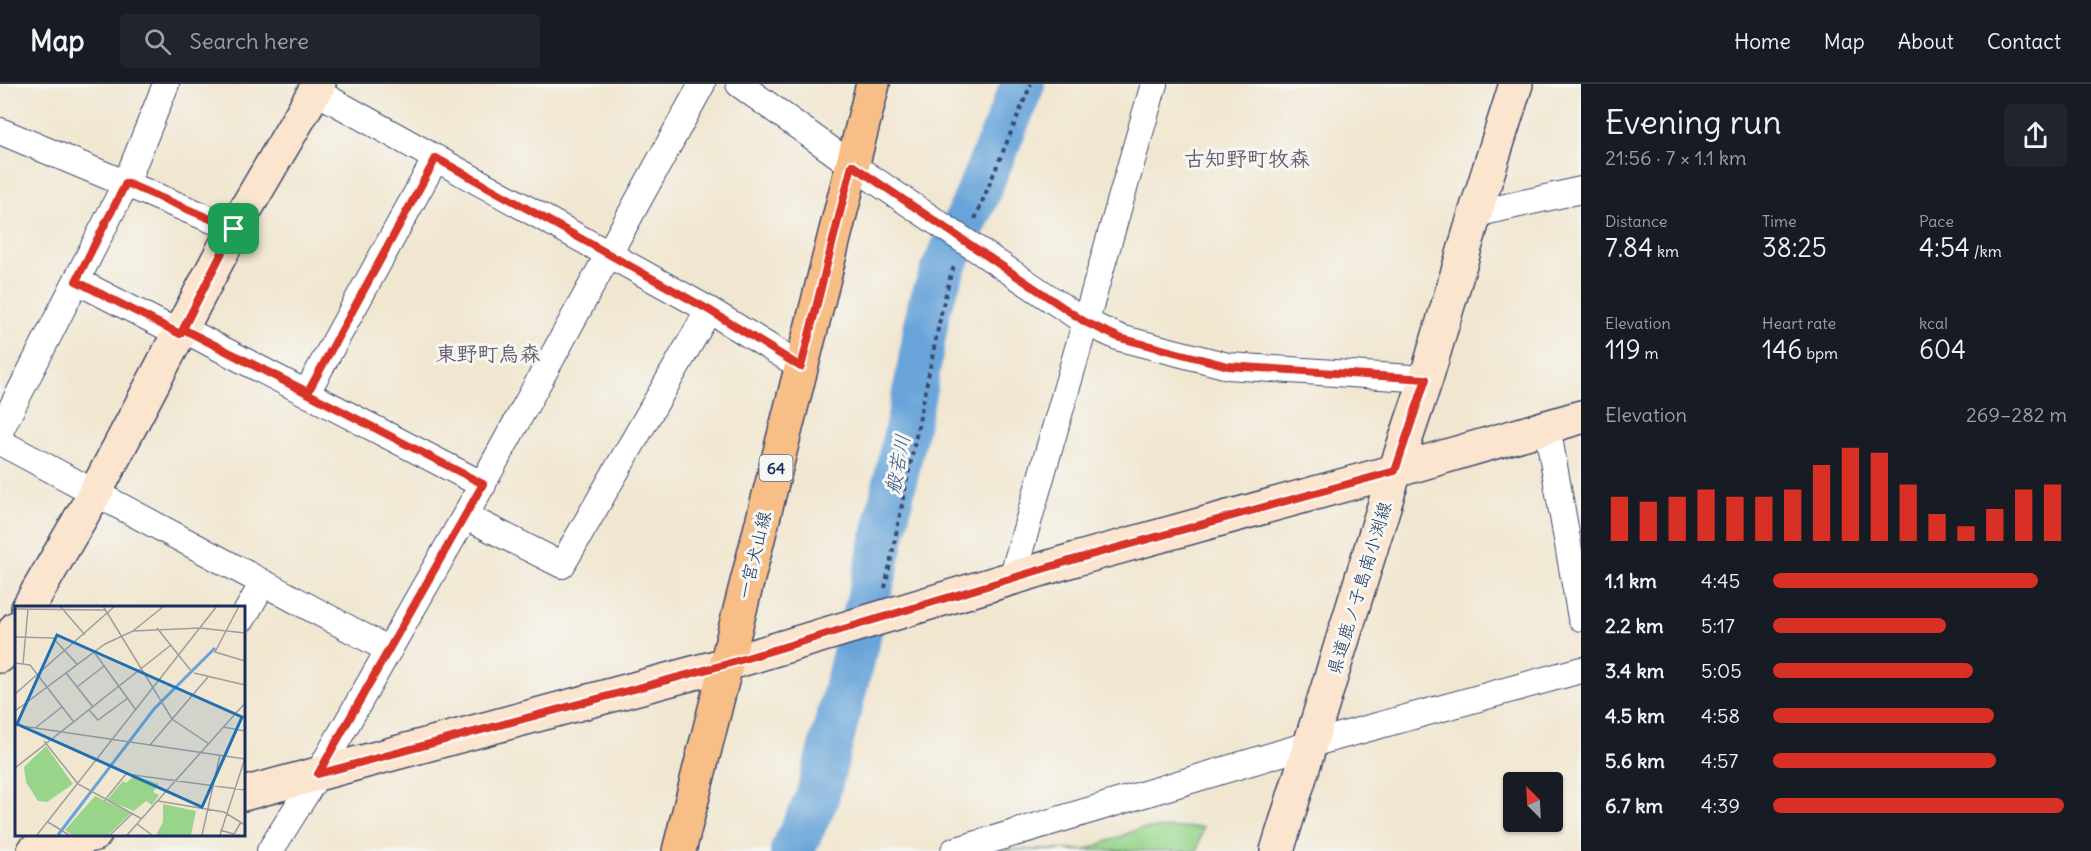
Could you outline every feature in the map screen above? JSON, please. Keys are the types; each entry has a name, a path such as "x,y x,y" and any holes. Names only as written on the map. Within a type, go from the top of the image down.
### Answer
{"main road":[{"name":"一宮犬山線","path":"679,851 873,84"}],"street":[{"path":"0,431 126,183 166,84"},
{"path":"270,851 318,774 465,516 702,84"},
{"path":"739,84 852,165 1085,322 1120,338 1228,366 1426,379"},
{"path":"1012,578 1154,84"},
{"name":"県道鹿ノ子島南小渕線","path":"1277,851 1395,471 1426,379 1516,84"},
{"path":"29,606 95,493 182,332 234,229 317,88 436,158 709,310 801,367"},
{"path":"0,131 234,229"},
{"path":"308,392 436,158"},
{"path":"1475,214 1581,190"},
{"path":"76,281 308,392 483,484"},
{"path":"465,516 562,565 709,310"},
{"path":"244,794 727,664 1012,578 1581,417"},
{"path":"1547,426 1581,618"},
{"path":"0,442 389,650"},
{"path":"244,616 263,583"},
{"path":"0,656 15,630"},
{"path":"954,851 1311,744 1581,670"},
{"path":"49,849 89,836"}],"path":[{"path":"879,618 951,274 1031,84"}],"green space":[{"path":"1203,827 1197,851 1001,850 1086,850 1139,829"}],"waterway":[{"name":"般若川","path":"792,851 817,798 876,569 916,384 929,307 1023,84"}],"district":[{"name":"古知野町牧森","path":"1247,158"},
{"name":"東野町烏森","path":"488,353"}],"route":[{"path":"234,229 126,183 76,281 180,334 183,329 308,392 436,158 709,310 801,367 852,165 1085,322 1120,338 1228,366 1426,379 1395,471 1076,559 727,664 318,774 483,484 183,329 234,229"}]}
